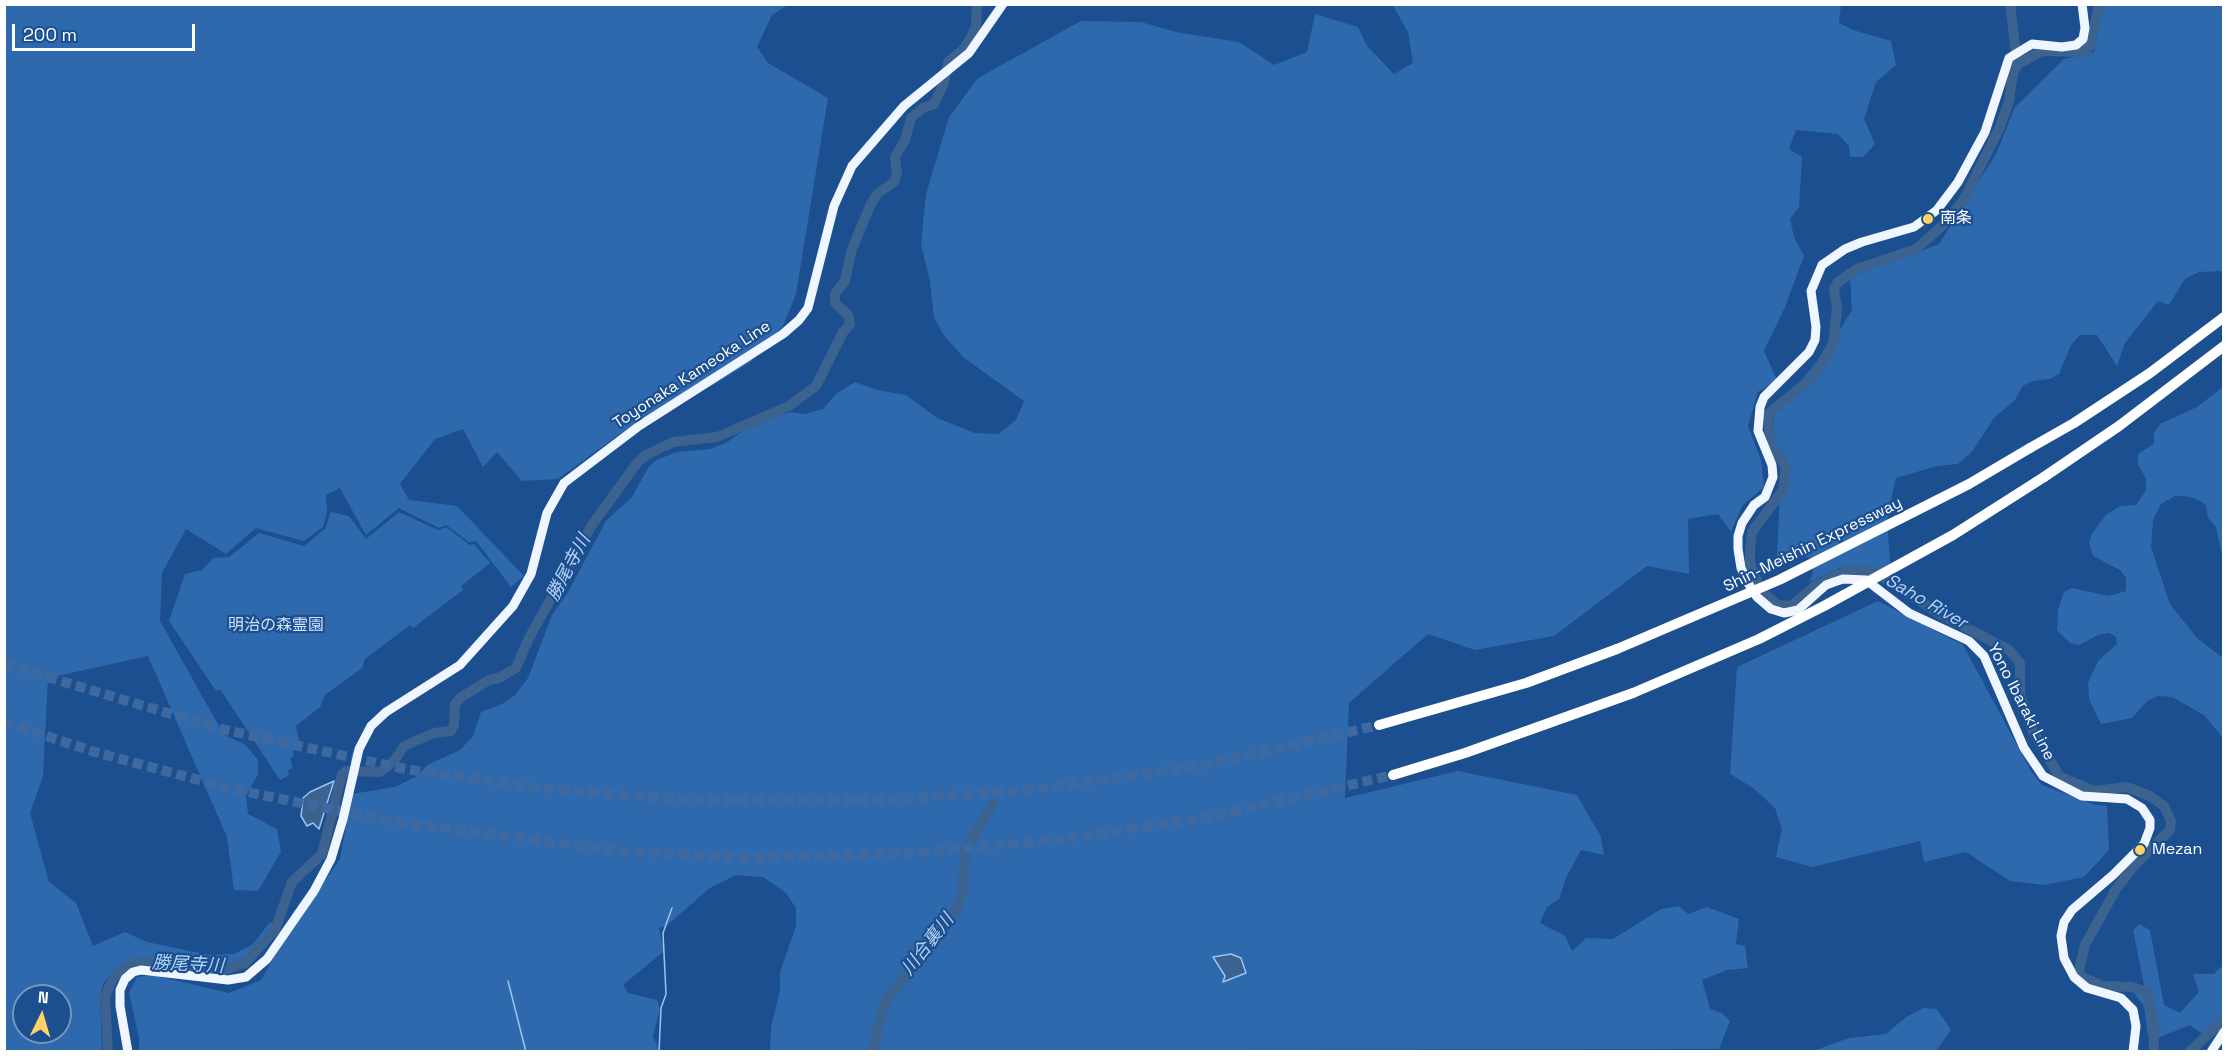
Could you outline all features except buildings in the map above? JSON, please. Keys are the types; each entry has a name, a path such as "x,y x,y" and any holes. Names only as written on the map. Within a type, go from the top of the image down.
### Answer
{"highway":[{"path":"2150,373 2223,310"},
{"name":"Shin-Meishin Expressway","path":"1379,725 1526,682 1617,649 1693,619 1808,566 1969,484 2074,423 2150,373 2223,317"},
{"path":"1393,775 1465,753 1633,693 1759,639 1824,606 1953,535 2044,477 2119,426 2223,346"}],"main road":[{"name":"Toyonaka Kameoka Line","path":"128,1052 120,990 125,979 133,972 155,971 228,980 246,977 267,959 328,866 340,833 361,742 371,726 386,712 460,665 513,606 531,574 547,513 564,483 639,426 783,334 799,320 812,297 834,206 852,166 904,106 969,53 1003,4"},
{"name":"Yono Ibaraki Line","path":"2082,4 2085,28 2083,39 2076,45 2062,47 2031,44 2016,51 2005,63 1992,113 1978,146 1937,210 1914,227 1845,249 1822,265 1810,291 1816,327 1815,340 1809,352 1764,397 1760,407 1758,431 1772,465 1773,477 1765,497 1754,505 1742,523 1738,536 1738,549 1741,568 1748,583 1757,597 1771,609 1784,613 1798,610 1834,582 1842,579 1866,580 1909,613 1969,641 1984,656 2024,748 2043,776 2082,796 2127,799 2142,808 2150,820 2150,828 2144,844 2114,875 2072,910 2064,922 2061,936 2064,957 2074,978 2087,987 2121,998 2133,1010 2136,1026 2133,1052"},
{"path":"2211,1052 2223,1032"}],"green space":[{"path":"1392,4 1841,5 1839,23 1853,30 1891,41 1896,65 1876,82 1864,119 1875,144 1863,157 1850,157 1849,146 1838,134 1796,130 1789,149 1802,157 1799,207 1790,219 1794,237 1804,256 1785,307 1764,351 1777,380 1758,392 1748,426 1761,460 1764,487 1742,506 1731,532 1718,514 1688,519 1689,574 1647,566 1554,636 1475,650 1428,634 1349,703 1345,798 1458,771 1577,795 1601,837 1604,855 1581,850 1567,876 1559,899 1547,907 1540,923 1565,936 1572,951 1586,938 1613,939 1661,909 1679,906 1688,914 1707,907 1739,919 1736,944 1745,946 1748,968 1727,970 1702,980 1710,1009 1722,1013 1730,1021 1719,1049 770,1051 771,1027 780,990 780,972 796,926 796,908 786,893 763,877 736,875 710,888 667,925 659,928 664,951 623,985 628,993 657,1000 660,1009 653,1036 659,1051 139,1051 139,1038 129,993 137,977 152,975 229,993 261,980 283,942 340,859 352,794 395,787 417,776 427,765 460,750 473,736 481,712 502,704 515,695 528,678 552,615 568,592 606,521 632,497 649,466 657,460 676,452 710,449 774,417 791,412 805,414 823,409 837,393 855,382 877,390 906,395 937,418 975,433 998,434 1016,420 1024,401 963,357 943,334 934,317 930,281 921,244 926,194 949,117 978,78 1081,21 1141,22 1176,32 1239,42 1274,65 1307,52 1315,14 1358,27 1367,46 1394,74 1413,63 1408,32"},
{"path":"5,5 788,5 772,15 757,47 768,63 828,98 796,294 783,326 752,361 715,384 621,433 558,479 522,481 497,452 483,467 463,429 435,439 400,484 409,500 457,506 524,576 511,587 476,541 469,542 446,525 439,528 399,508 366,535 340,488 326,495 327,512 323,527 304,541 256,528 226,554 186,529 162,573 160,621 224,735 246,745 258,760 258,774 246,796 248,814 277,829 281,852 258,891 234,890 227,837 148,656 48,678 43,776 30,813 49,882 76,903 93,946 125,932 147,942 209,955 234,954 253,944 270,922 274,923 259,946 239,961 223,966 209,967 145,958 130,960 120,965 104,982 100,995 102,1051 5,1052"},
{"path":"2103,5 2223,5 2223,271 2199,272 2185,279 2169,305 2158,301 2125,343 2117,366 2097,335 2080,335 2071,345 2059,374 2050,379 2032,381 2023,386 2015,400 1994,418 1972,452 1958,464 1937,466 1896,478 1887,520 1891,575 1888,578 1874,568 1856,566 1840,568 1809,582 1813,573 1811,558 1795,554 1786,563 1781,564 1777,556 1781,470 1773,442 1774,414 1831,344 1852,310 1850,277 1939,244 1996,154 2015,107 2064,59 2094,52"},
{"path":"2223,387 2223,559 2216,527 2208,518 2206,505 2185,496 2175,496 2161,504 2153,520 2151,547 2170,604 2197,638 2223,658 2223,738 2204,715 2172,697 2158,696 2147,701 2132,718 2101,724 2089,699 2088,683 2098,661 2117,644 2116,637 2109,633 2100,634 2079,645 2070,643 2057,630 2058,609 2064,592 2072,588 2109,596 2126,591 2126,578 2120,570 2093,556 2089,543 2092,533 2106,515 2120,506 2136,505 2146,490 2146,479 2138,465 2138,454 2154,444 2154,433 2160,424 2197,407"},
{"name":"明治の森霊園","path":"331,512 349,516 366,539 399,512 438,530 446,527 470,545 474,544 490,563 461,586 463,590 413,628 410,625 365,659 362,668 325,695 320,707 296,726 299,740 292,746 294,755 290,759 293,768 288,770 289,775 280,780 220,689 216,691 169,621 185,574 202,570 213,558 229,557 259,533 304,546 325,529"},
{"path":"1878,601 1963,645 2031,771 2042,785 2096,805 2107,806 2109,850 2084,877 2044,885 2010,881 1966,852 1924,862 1920,841 1812,867 1776,857 1782,829 1775,808 1753,788 1730,774 1737,667"},
{"path":"2139,924 2150,930 2164,1005 2180,1013 2199,992 2193,974 2214,974 2223,965 2223,1021 2207,1037 2190,1025 2155,1039 2148,1035 2144,1006 2133,992 2144,985 2133,930"},
{"path":"1923,1008 1937,1009 1951,1030 1936,1051 1813,1051 1849,1038 1886,1034 1906,1017"}],"shaded area":[{"path":"334,781 319,829 313,823 307,826 301,816 303,798 310,792"},
{"path":"1231,954 1241,958 1246,973 1223,982 1225,976 1213,957"}],"waterway":[{"name":"勝尾寺川","path":"108,1052 105,996 113,979 122,969 132,964 146,962 224,970 245,963 275,930 292,882 322,854 342,774 347,771 380,772 394,761 404,746 434,733 451,731 454,725 455,705 460,698 489,680 499,678 516,668 529,638 592,525 637,463 646,455 673,442 717,437 789,406 816,386 843,332 850,325 848,315 835,303 835,294 845,281 852,249 871,204 878,193 894,182 897,173 895,157 905,140 911,118 923,108 934,104 944,83 948,62 962,51 971,38 976,26 977,4"},
{"path":"2010,4 2017,61"},
{"name":"Saho River","path":"2099,4 2090,46 2082,52 2042,51 2018,64 2013,73 2009,101 2000,127 1963,201 1941,227 1916,249 1857,269 1838,282 1834,289 1837,309 1833,344 1814,376 1768,414 1770,444 1786,466 1783,490 1752,532 1750,563 1761,591 1778,605 1791,606 1816,585 1839,574 1853,570 1875,572 1940,614 2009,650 2020,663 2020,694 2032,729 2059,776 2094,791 2127,787 2150,796 2164,806 2171,821 2170,830 2135,865 2116,889 2085,945 2079,970 2081,976 2102,986 2132,987 2147,992 2153,1018 2154,1052"},
{"name":"川合裏川","path":"872,1052 885,1001 939,936 957,908 963,888 965,851 993,804"},
{"path":"659,1052 661,1008 666,994 663,933 672,908"},
{"path":"508,981 526,1052"},
{"name":"Saho River","path":"2189,1052 2224,1020"}],"tunnel":[{"path":"4,664 221,729 405,769 540,788 688,800 886,800 1030,790 1207,765 1379,725"},
{"path":"4,722 95,752 228,788 389,821 618,851 749,858 912,853 1056,840 1204,818 1393,775"}],"place":[{"name":"南条","path":"1928,219"},
{"name":"Mezan","path":"2140,850"}]}
